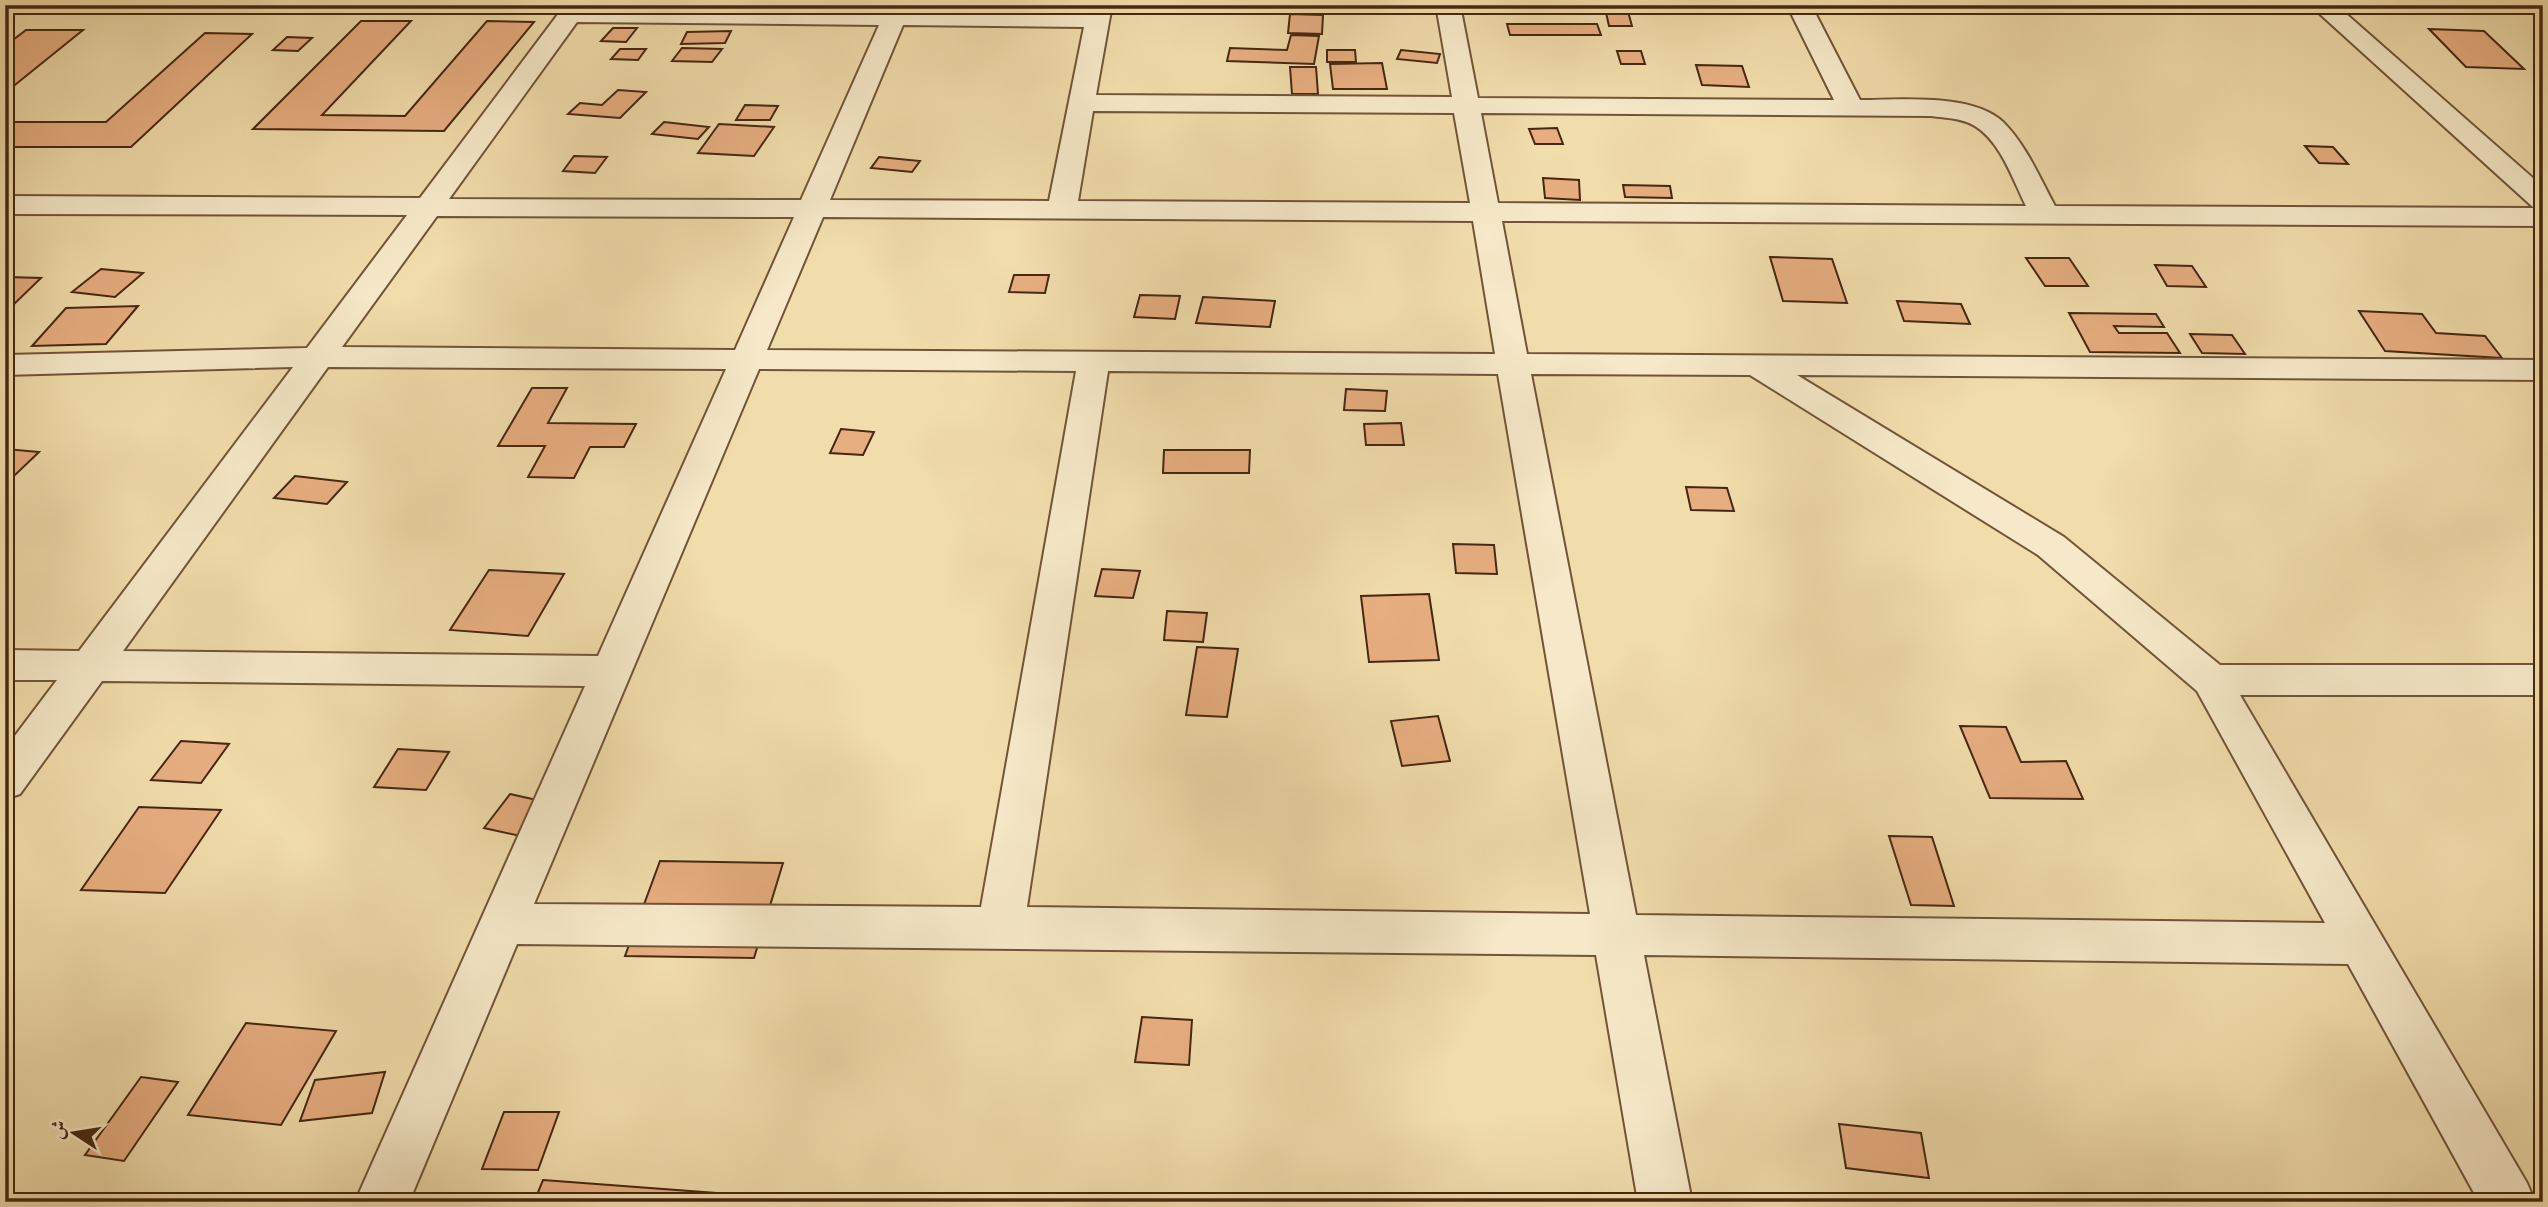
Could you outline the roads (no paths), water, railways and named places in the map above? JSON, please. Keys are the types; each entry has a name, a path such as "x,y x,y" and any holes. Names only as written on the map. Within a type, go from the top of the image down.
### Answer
{"street":[{"path":"1448,5 1665,1202"},
{"path":"1799,5 1851,107"},
{"path":"2322,5 2543,202"},
{"path":"5,782 574,10 894,19 1098,13 1062,210"},
{"path":"382,1202 894,19"},
{"path":"1082,103 1931,108 1961,112 1984,121 1999,134 2045,215"},
{"path":"5,205 2543,218"},
{"path":"5,233 51,205"},
{"path":"5,365 318,357 2543,370"},
{"path":"1001,927 1094,360"},
{"path":"1758,366 2051,547 2211,680 2508,1202"},
{"path":"5,665 611,671"},
{"path":"2211,680 2543,680"},
{"path":"502,923 2362,944"}]}
